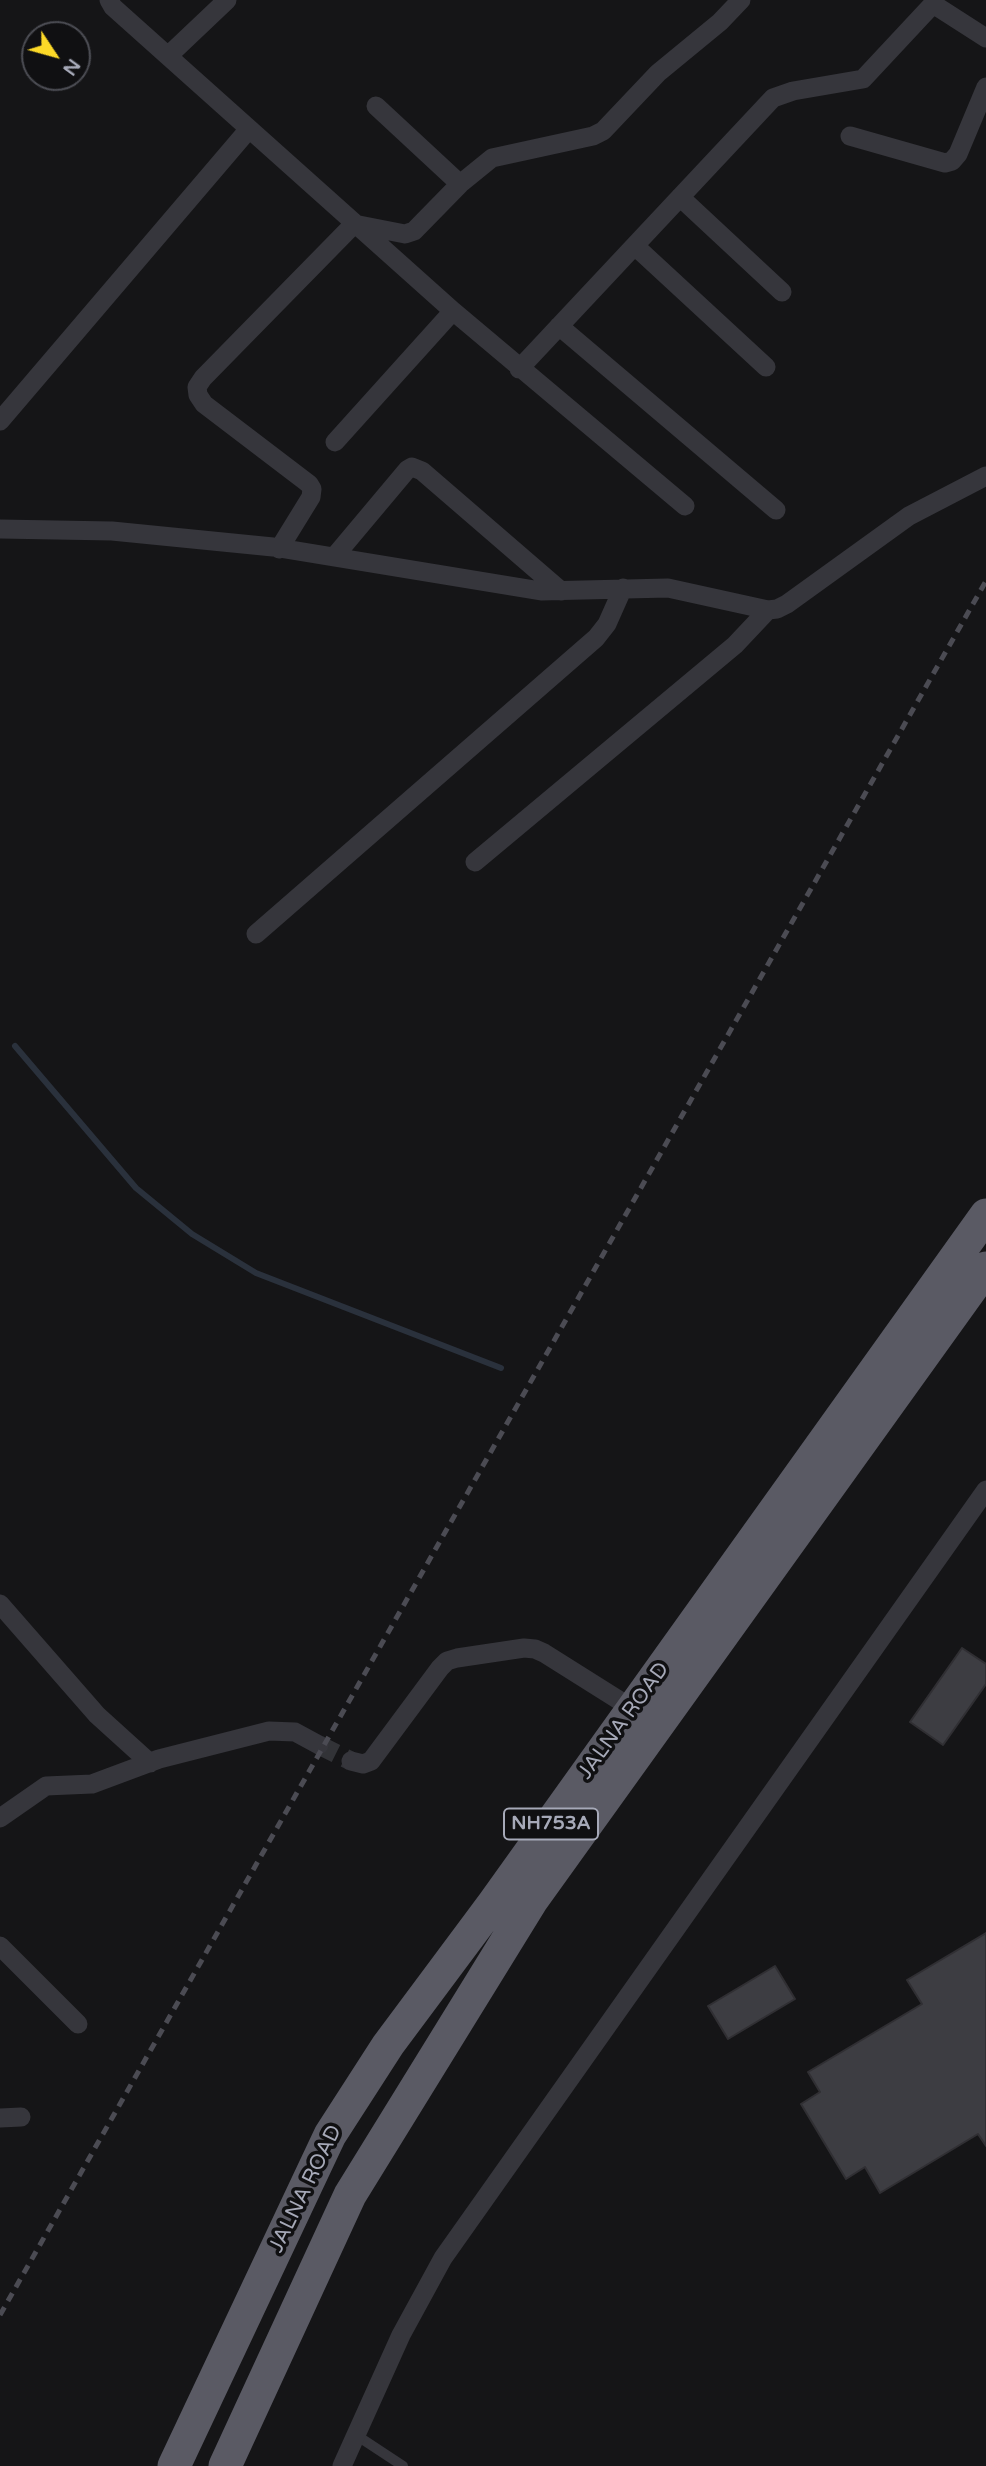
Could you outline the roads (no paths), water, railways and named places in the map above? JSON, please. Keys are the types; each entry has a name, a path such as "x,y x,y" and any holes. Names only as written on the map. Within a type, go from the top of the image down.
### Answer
{"highway":[{"name":"JALNA ROAD","path":"174,2466 330,2135 388,2045 493,1904 986,1215"},
{"name":"JALNA ROAD","path":"226,2466 350,2194 532,1900 986,1268"}],"street":[{"path":"109,0 113,7 249,130 519,369 685,506"},
{"path":"168,56 227,0"},
{"path":"354,224 405,233 414,232 482,164 502,154 593,136 603,131 658,73 720,22 741,0"},
{"path":"519,369 773,99 793,91 863,79 933,4 986,38"},
{"path":"850,136 945,163 952,161 958,155 986,86"},
{"path":"376,106 460,184"},
{"path":"0,421 249,130"},
{"path":"680,198 782,292"},
{"path":"279,548 311,497 312,489 204,404 198,395 197,387 354,224"},
{"path":"635,246 766,367"},
{"path":"335,442 453,311"},
{"path":"559,327 776,510"},
{"path":"334,557 412,467 422,471 561,591"},
{"path":"0,528 112,531 279,548 541,591 655,587 681,589 777,610 909,516 986,476"},
{"path":"256,934 596,638 607,624 623,588"},
{"path":"475,862 735,645 768,610"},
{"path":"342,2466 401,2334 443,2258 986,1490"},
{"path":"0,1604 97,1715 150,1763"},
{"path":"351,1761 363,1764 371,1761 440,1668 447,1661 457,1658 524,1648 535,1649 633,1709"},
{"path":"0,1818 46,1786 92,1784 150,1763 269,1731 295,1732 318,1745"},
{"path":"0,1946 78,2024"},
{"path":"0,2118 22,2118"}],"lane":[{"path":"356,2435 403,2466"}],"waterway":[{"path":"15,1046 136,1188 192,1234 256,1273 501,1368"}],"tunnel":[{"path":"319,1745 351,1761"}],"railway":[{"path":"0,2315 986,581"}]}
